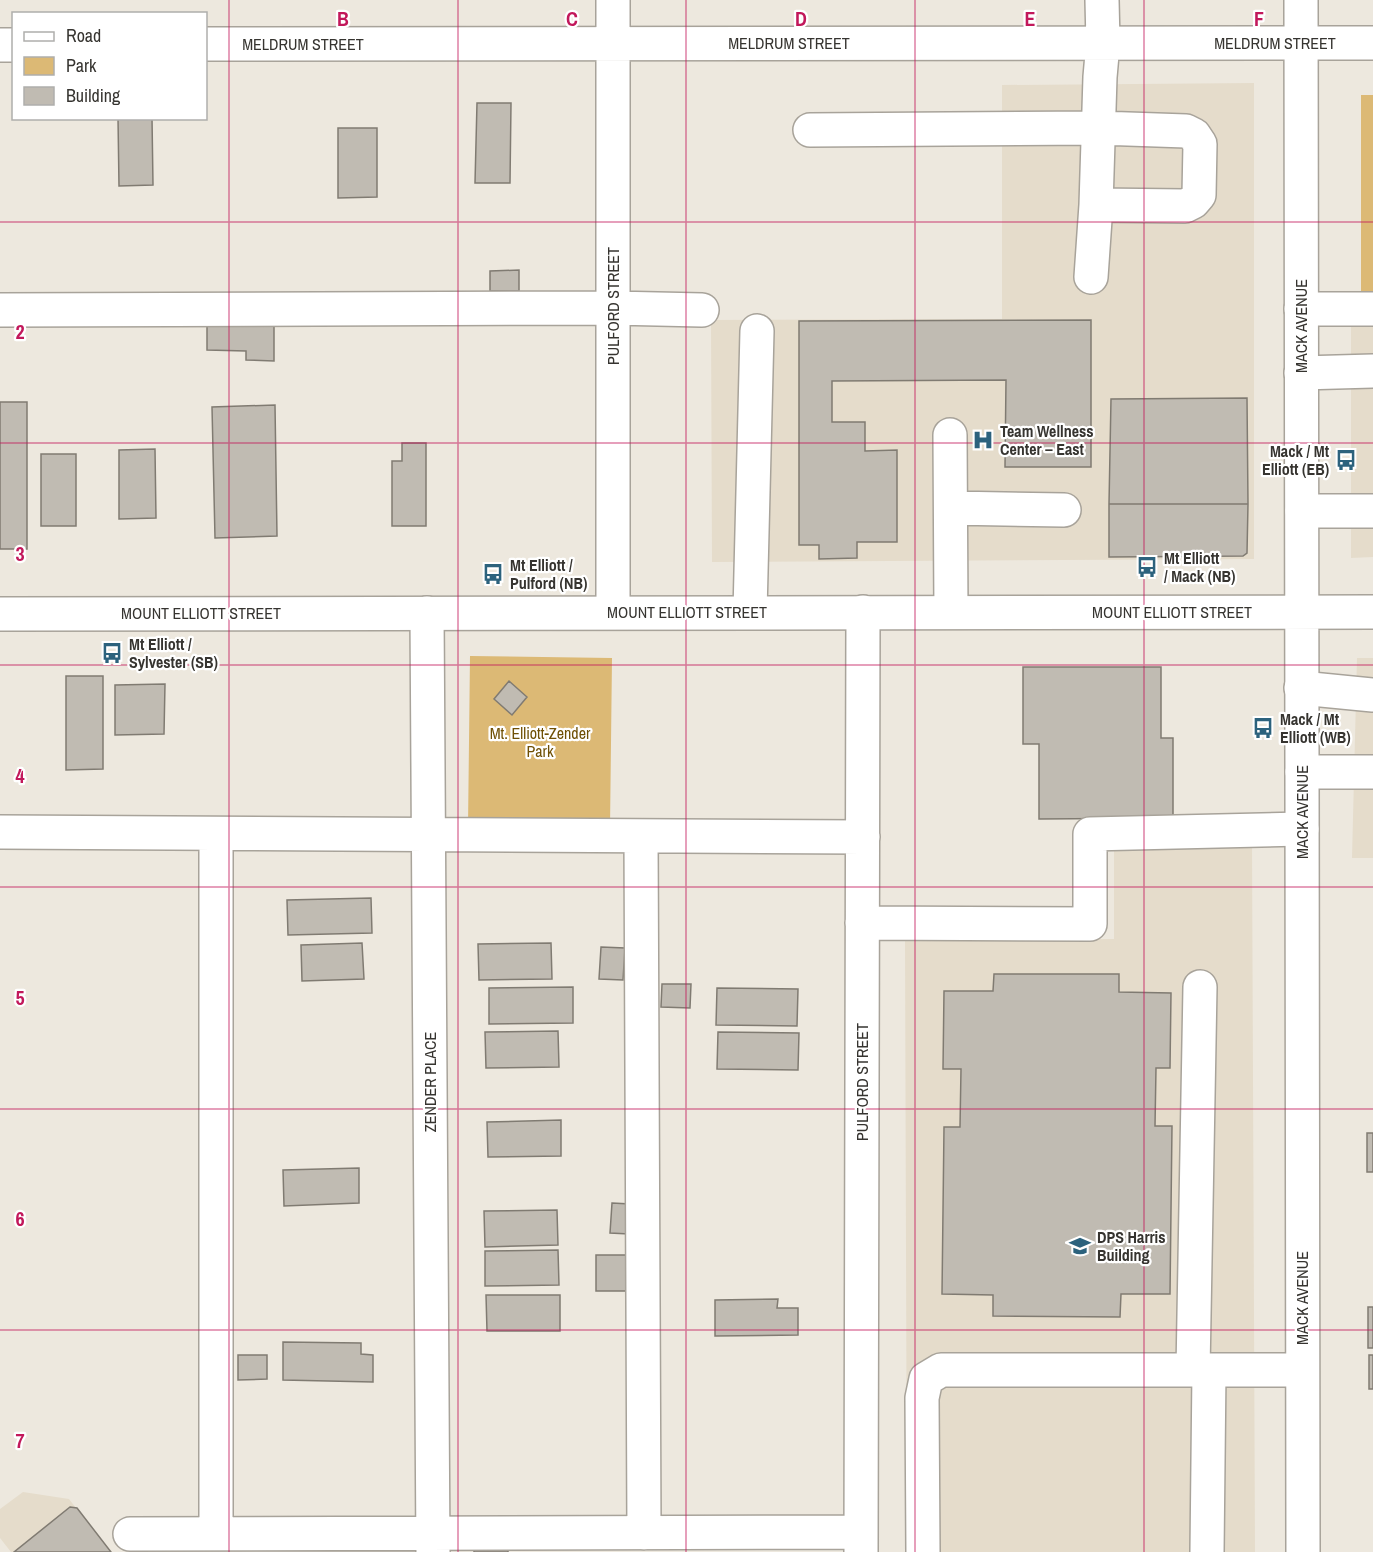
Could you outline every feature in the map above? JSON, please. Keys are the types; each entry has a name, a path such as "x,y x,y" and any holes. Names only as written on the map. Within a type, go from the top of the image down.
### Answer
{"street":[{"name":"PULFORD STREET","path":"613,0 613,612"},
{"path":"1091,277 1103,43 1102,0"},
{"name":"MACK AVENUE","path":"1301,0 1303,1552"},
{"name":"MELDRUM STREET","path":"207,44 1373,44"},
{"path":"810,129 1099,128 1186,131 1194,135 1200,144 1199,195 1193,202 1185,206 1096,205"},
{"path":"0,310 613,308 702,310"},
{"path":"1301,309 1373,309"},
{"path":"750,612 756,331"},
{"path":"1301,373 1373,371"},
{"path":"950,435 951,612"},
{"path":"951,508 1064,510"},
{"path":"1302,510 1373,511"},
{"name":"PULFORD STREET","path":"861,1542 863,612"},
{"name":"MOUNT ELLIOTT STREET","path":"0,614 1373,612"},
{"name":"ZENDER PLACE","path":"427,613 433,1543"},
{"path":"1301,688 1373,695"},
{"path":"1302,772 1373,772"},
{"path":"862,923 1090,924 1090,834 1302,829"},
{"path":"0,832 863,837"},
{"path":"216,834 216,1534"},
{"path":"641,836 644,1533"},
{"path":"1200,987 1201,1370 1207,1552"},
{"path":"923,1552 922,1398 926,1379 942,1370 1302,1370"},
{"path":"130,1534 216,1534 433,1543 644,1533 861,1542"}],"shaded area":[{"name":"Team Wellness Center – East","path":"1254,83 1254,559 712,562 711,320 1002,319 1002,85"},
{"path":"1351,323 1373,323 1373,557 1351,558"},
{"path":"1357,658 1373,658 1373,858 1352,858"},
{"name":"DPS Harris Building","path":"1252,842 1255,1552 907,1552 905,941 1114,939 1114,843"},
{"path":"23,1492 69,1499 110,1552 11,1552 0,1538 0,1509"}],"green space":[{"path":"1361,95 1373,95 1373,296 1361,296"},
{"name":"Mt. Elliott-Zender Park","path":"470,656 612,658 610,828 468,827"}],"building":[{"path":"477,103 511,103 510,183 475,183"},
{"path":"118,120 152,120 153,185 119,186"},
{"path":"338,128 377,128 377,197 338,198"},
{"path":"519,270 519,291 490,291 490,271"},
{"path":"1091,320 1091,467 1005,467 1006,380 832,381 832,422 865,422 865,451 897,450 897,542 857,542 857,558 819,559 819,545 799,545 799,321"},
{"path":"207,323 274,324 274,361 246,360 246,351 207,350"},
{"path":"1247,398 1248,504 1109,504 1111,399"},
{"path":"0,402 27,402 27,549 0,549"},
{"path":"275,405 277,536 215,538 212,407"},
{"path":"402,443 426,443 426,526 392,526 392,461 402,461"},
{"path":"155,449 156,518 119,519 119,450"},
{"path":"41,454 76,454 76,526 41,526"},
{"path":"1109,504 1248,504 1247,553 1243,556 1109,557"},
{"path":"1023,667 1161,667 1161,738 1173,738 1173,818 1039,819 1039,744 1023,744"},
{"path":"66,676 103,676 103,769 66,770"},
{"path":"509,681 527,697 512,715 494,699"},
{"path":"165,684 164,734 115,735 115,685"},
{"path":"371,898 372,933 288,935 287,900"},
{"path":"362,943 364,979 302,981 301,945"},
{"path":"551,943 552,979 479,980 478,944"},
{"path":"601,947 625,948 623,980 599,979"},
{"path":"994,974 1119,974 1119,992 1171,993 1170,1068 1156,1068 1155,1126 1172,1126 1170,1294 1121,1294 1120,1317 993,1316 993,1295 942,1294 944,1127 960,1127 961,1069 943,1069 944,991 993,991"},
{"path":"662,984 691,984 690,1008 661,1007"},
{"path":"573,987 573,1023 489,1024 489,988"},
{"path":"717,988 798,989 797,1026 716,1025"},
{"path":"558,1031 559,1067 486,1068 485,1032"},
{"path":"718,1032 799,1033 798,1070 717,1069"},
{"path":"561,1120 561,1156 488,1157 487,1122"},
{"path":"1367,1133 1373,1133 1373,1172 1367,1172"},
{"path":"359,1168 359,1203 284,1206 283,1170"},
{"path":"612,1203 630,1204 629,1234 610,1233"},
{"path":"557,1210 558,1245 485,1247 484,1211"},
{"path":"558,1250 559,1285 485,1286 485,1251"},
{"path":"596,1255 629,1255 629,1291 596,1291"},
{"path":"486,1295 560,1295 560,1331 487,1331"},
{"path":"778,1299 777,1308 798,1308 798,1335 715,1336 715,1300"},
{"path":"1368,1307 1373,1307 1373,1348 1368,1348"},
{"path":"283,1342 361,1343 361,1354 373,1355 373,1382 283,1380"},
{"path":"238,1355 267,1355 267,1379 238,1380"},
{"path":"1369,1355 1373,1355 1373,1389 1369,1389"},
{"path":"70,1507 77,1508 111,1552 14,1552"},
{"path":"474,1546 508,1546 508,1552 474,1552"}],"place":[{"name":"Team Wellness Center – East","path":"983,440"},
{"name":"Mack / Mt Elliott (EB)","path":"1346,460"},
{"name":"Mt Elliott / Mack (NB)","path":"1147,567"},
{"name":"Mt Elliott / Pulford (NB)","path":"493,574"},
{"name":"Mt Elliott / Sylvester (SB)","path":"112,653"},
{"name":"Mack / Mt Elliott (WB)","path":"1263,728"},
{"name":"DPS Harris Building","path":"1080,1246"}]}
